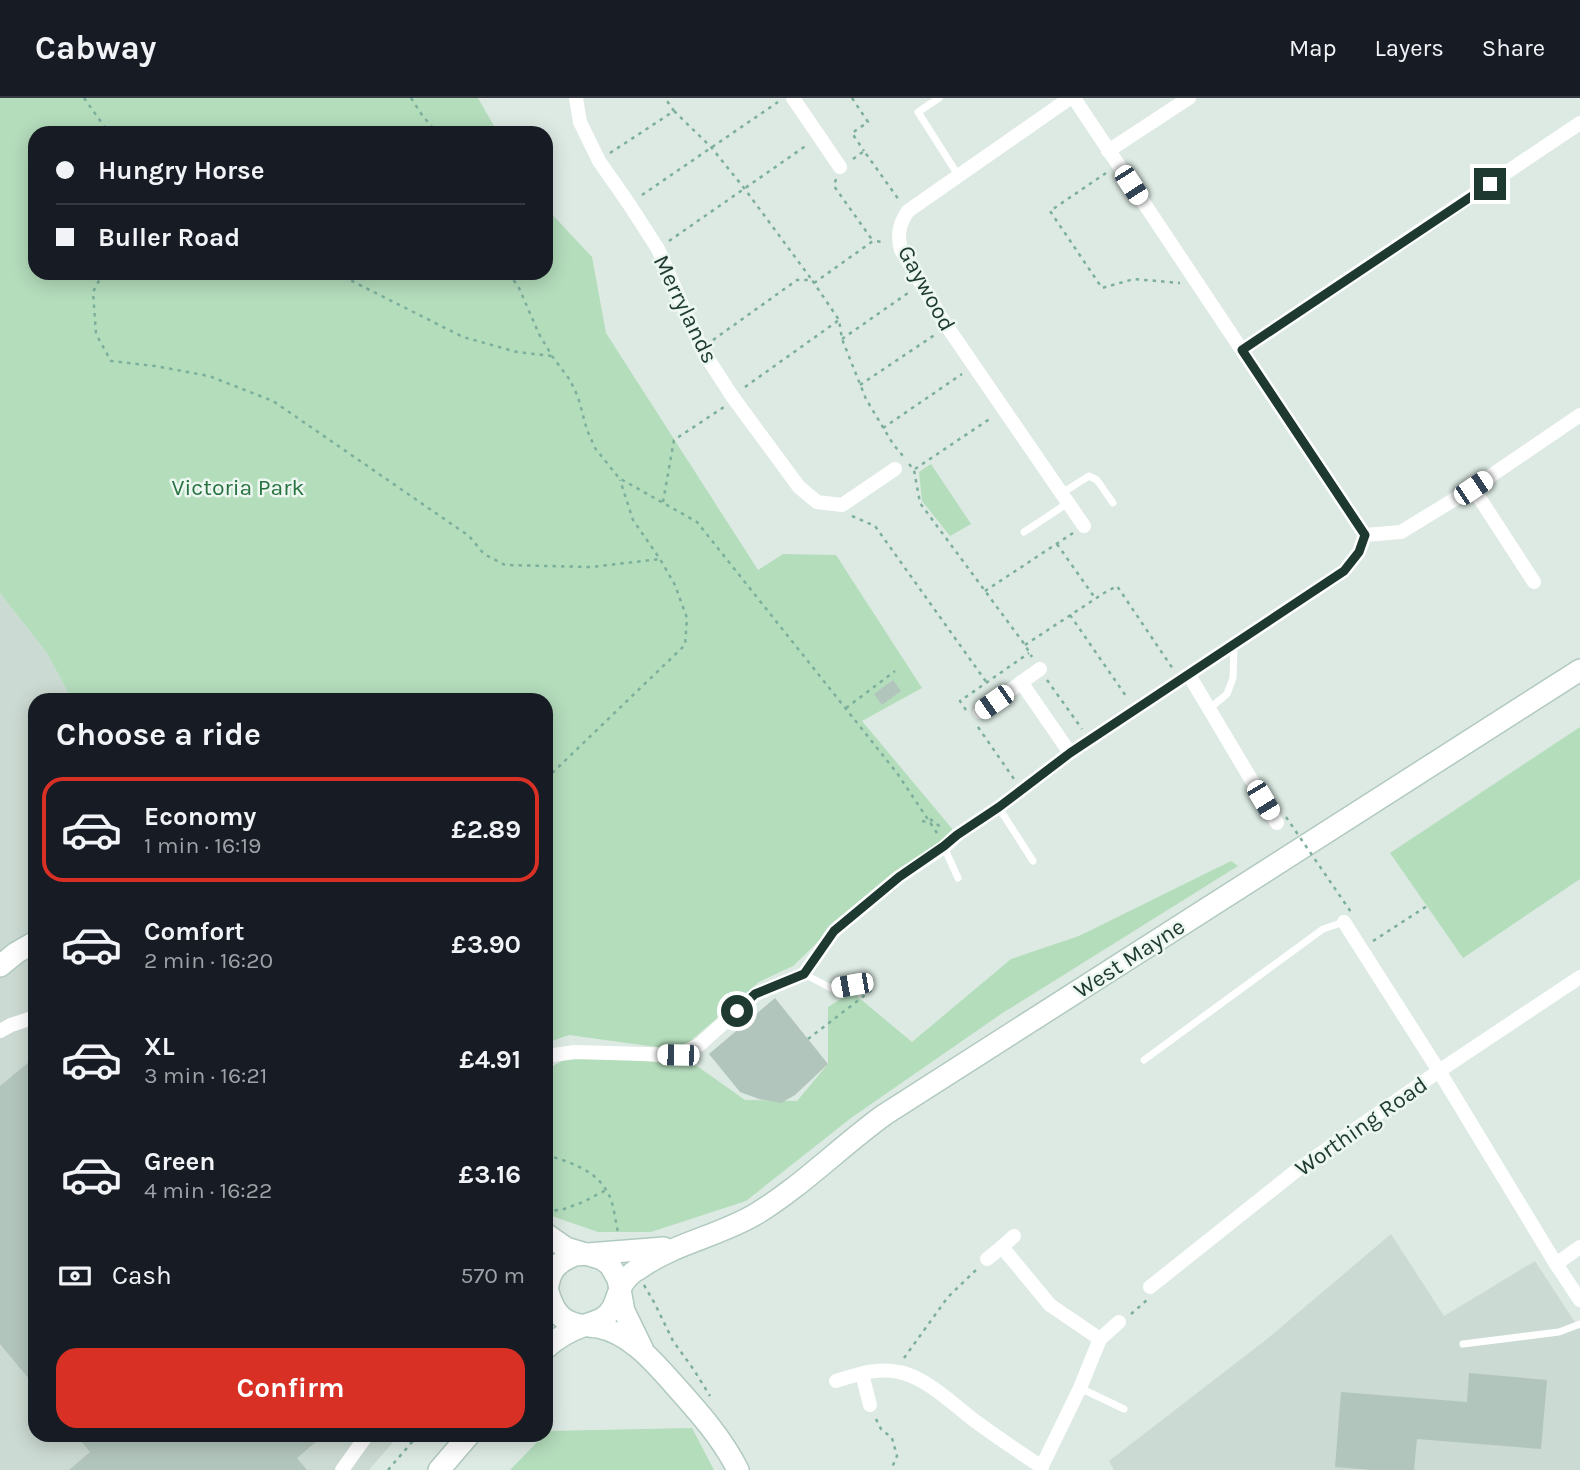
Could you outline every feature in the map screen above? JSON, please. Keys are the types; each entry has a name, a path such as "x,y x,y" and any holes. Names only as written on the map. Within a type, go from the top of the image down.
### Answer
{"main road":[{"name":"West Mayne","path":"553,1270 565,1259 575,1255 641,1251 680,1245 733,1226 764,1209 884,1115 1580,670"},
{"path":"8,960 28,938"},
{"path":"8,960 28,947"},
{"path":"553,1239 566,1248 602,1259 610,1265 618,1279 630,1326 645,1353"},
{"name":"West Mayne","path":"553,1343 609,1313 624,1282 636,1270 680,1245"},
{"name":"West Mayne","path":"553,1305 561,1317 584,1325"},
{"path":"584,1325 607,1329 645,1353 703,1417 738,1470"},
{"path":"439,1470 463,1442"}],"street":[{"name":"Merrylands","path":"576,98 580,121 599,161 657,249 701,348 799,487 817,502 842,505"},
{"path":"793,98 840,167"},
{"path":"1072,98 1365,535"},
{"name":"Gaywood","path":"1072,98 908,211 899,223 899,243 947,326 1084,526"},
{"path":"1108,151 1189,98"},
{"path":"1242,350 1580,123"},
{"path":"1365,535 1401,532 1473,488 1580,415"},
{"path":"842,505 895,470"},
{"path":"1473,488 1534,582"},
{"path":"553,1055 575,1052 678,1055 699,1045 755,994 804,974 834,931 899,877 1070,753 1344,571 1359,552 1365,535"},
{"path":"974,716 1040,669"},
{"path":"1185,677 1281,820"},
{"path":"1021,682 1070,753"},
{"path":"1349,919 1361,948 1580,1300"},
{"name":"Worthing Road","path":"1150,1287 1297,1170 1580,977"},
{"path":"0,1031 28,1019"},
{"path":"987,1259 1014,1236"},
{"path":"1002,1247 1050,1305 1100,1339"},
{"path":"1556,1264 1580,1247"},
{"path":"836,1381 881,1370 900,1372 925,1383 1041,1468 1080,1388 1100,1339 1119,1322"},
{"path":"862,1374 870,1405"},
{"path":"342,1470 362,1442"}],"lane":[{"path":"939,98 918,112 958,175"},
{"path":"1024,532 1089,476 1097,480 1113,503"},
{"path":"1209,709 1227,694 1233,678 1234,645"},
{"path":"999,807 1033,861"},
{"path":"948,843 958,878"},
{"path":"1144,1060 1322,929 1349,919"},
{"path":"804,974 831,988 852,985 863,975"},
{"path":"1464,1344 1559,1332 1580,1324"},
{"path":"1080,1388 1124,1409"}],"path":[{"path":"84,98 104,126"},
{"path":"411,98 431,126"},
{"path":"666,98 674,111 711,147 744,188 839,320 842,339 866,399 893,444 914,470 920,503 1025,645 1090,740"},
{"path":"629,204 783,98"},
{"path":"852,98 868,122 852,133 908,211"},
{"path":"599,161 674,111"},
{"path":"657,249 819,136"},
{"path":"864,151 840,167 834,186 873,241"},
{"path":"1118,165 1049,211 1102,288 1134,279 1198,285"},
{"path":"701,348 797,281 813,281 873,241 899,243"},
{"path":"99,280 93,292 96,334 111,361 209,376 273,401 469,536 484,554 505,565 591,567 660,559"},
{"path":"350,280 463,337 517,352 552,356"},
{"path":"514,280 539,334 570,380 595,448 619,478 633,520 675,585 687,618 685,645 553,772"},
{"path":"842,339 921,284"},
{"path":"663,503 674,440 839,320"},
{"path":"860,385 947,326"},
{"path":"883,428 974,366"},
{"path":"895,470 914,470 1004,409"},
{"path":"619,478 697,522 897,773 931,823 948,843 951,835 928,817"},
{"path":"842,505 844,512 875,526 987,683"},
{"path":"984,592 1084,526"},
{"path":"1057,544 1095,598"},
{"path":"1025,645 1117,586 1185,677"},
{"path":"1070,615 1136,709"},
{"path":"1022,789 974,716 960,701 1029,653"},
{"path":"846,708 895,671"},
{"path":"1281,820 1349,919"},
{"path":"922,821 931,823"},
{"path":"1361,948 1427,906"},
{"path":"808,1039 873,989"},
{"path":"553,1157 583,1168 606,1189 610,1196 618,1236"},
{"path":"553,1211 574,1206 606,1189"},
{"path":"900,1372 904,1356 948,1297 987,1259"},
{"path":"642,1281 673,1341 708,1392 712,1406 703,1417"},
{"path":"1119,1322 1154,1294 1150,1287"},
{"path":"870,1405 881,1429 892,1438 897,1456 891,1470"},
{"path":"387,1470 412,1442"}],"shaded area":[{"path":"0,593 47,653 68,693 28,693 28,1442 393,1442 369,1470 0,1470"},
{"path":"1391,1234 1444,1316 1535,1261 1580,1330 1580,1470 1114,1470 1109,1461 1267,1339"}],"green space":[{"name":"Victoria Park","path":"0,98 478,98 494,126 28,126 28,280 553,280 553,215 592,257 606,333 758,570 783,554 836,555 922,688 862,721 954,831 822,938 793,966 759,982 688,1043 671,1049 569,1035 553,1041 553,693 68,693 47,653 0,593"},
{"path":"931,464 971,524 950,536 922,501 919,472"},
{"path":"1580,727 1580,879 1463,958 1390,853"},
{"path":"1231,861 1238,866 1001,1014 851,1118 746,1201 651,1232 598,1232 553,1216 553,1066 571,1056 697,1066 745,1100 797,1101 828,1064 828,1007 852,992 912,1042 1011,959 1079,936"},
{"path":"692,1428 714,1470 510,1470 537,1442 553,1442 553,1431"}],"building":[{"path":"893,680 901,691 882,705 874,694"},
{"path":"775,998 828,1064 795,1095 781,1103 740,1092 709,1054"},
{"path":"28,1063 28,1378 0,1344 0,1086"},
{"path":"1469,1373 1547,1380 1541,1449 1417,1439 1414,1470 1335,1467 1341,1392 1467,1402"},
{"path":"82,1442 316,1442 297,1458 307,1470 69,1470 90,1452"}],"route":[{"path":"737,1011 755,994 804,974 834,931 899,877 1070,753 1344,571 1359,552 1365,535 1242,350 1490,184"}]}
